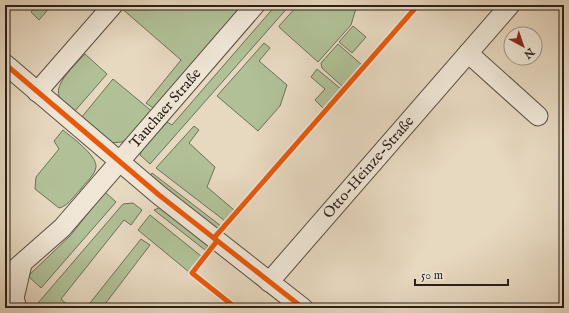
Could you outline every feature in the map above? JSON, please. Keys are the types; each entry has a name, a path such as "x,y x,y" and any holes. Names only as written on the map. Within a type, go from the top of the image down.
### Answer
{"street":[{"path":"37,92 113,5"},
{"name":"Tauchaer Straße","path":"5,278 59,231 255,5"},
{"name":"Otto-Heinze-Straße","path":"269,282 510,5"},
{"path":"468,53 538,116"},
{"path":"5,64 118,162 303,308"},
{"path":"16,308 14,298 22,264"},
{"path":"5,300 16,308"}],"green space":[{"path":"37,5 52,5 39,20 31,12"},
{"path":"121,5 248,5 156,110 146,103 181,60 120,7"},
{"path":"276,5 290,5 150,164 140,155 142,150 167,122 172,125"},
{"path":"298,5 357,5 351,25 318,62 279,26"},
{"path":"353,26 366,37 352,53 339,42"},
{"path":"264,43 270,48 259,61 287,85 280,106 258,131 217,96"},
{"path":"338,44 362,65 343,87 322,68 321,63"},
{"path":"85,54 107,74 74,112 61,101 58,91 63,79"},
{"path":"317,69 341,89 324,109 315,100 325,89 311,77"},
{"path":"113,79 154,113 128,142 125,140 122,142 110,143 81,118"},
{"path":"194,126 199,130 189,143 215,167 207,187 234,210 225,221 156,168"},
{"path":"63,130 88,152 95,162 96,167 92,176 73,198 59,208 35,189 36,177 59,149 54,141"},
{"path":"152,173 221,226 213,231 147,179"},
{"path":"105,192 116,202 41,288 28,276 70,236"},
{"path":"133,203 142,210 131,225 124,220 61,299 71,308 44,308 38,303 123,204"},
{"path":"163,206 210,243 205,250 154,210"},
{"path":"150,215 201,256 189,272 138,230"},
{"path":"141,239 150,245 102,308 86,308"}],"cycle path":[{"path":"214,238 418,5"},
{"path":"5,64 159,195 303,308"},
{"path":"217,241 192,273 236,308"}]}
